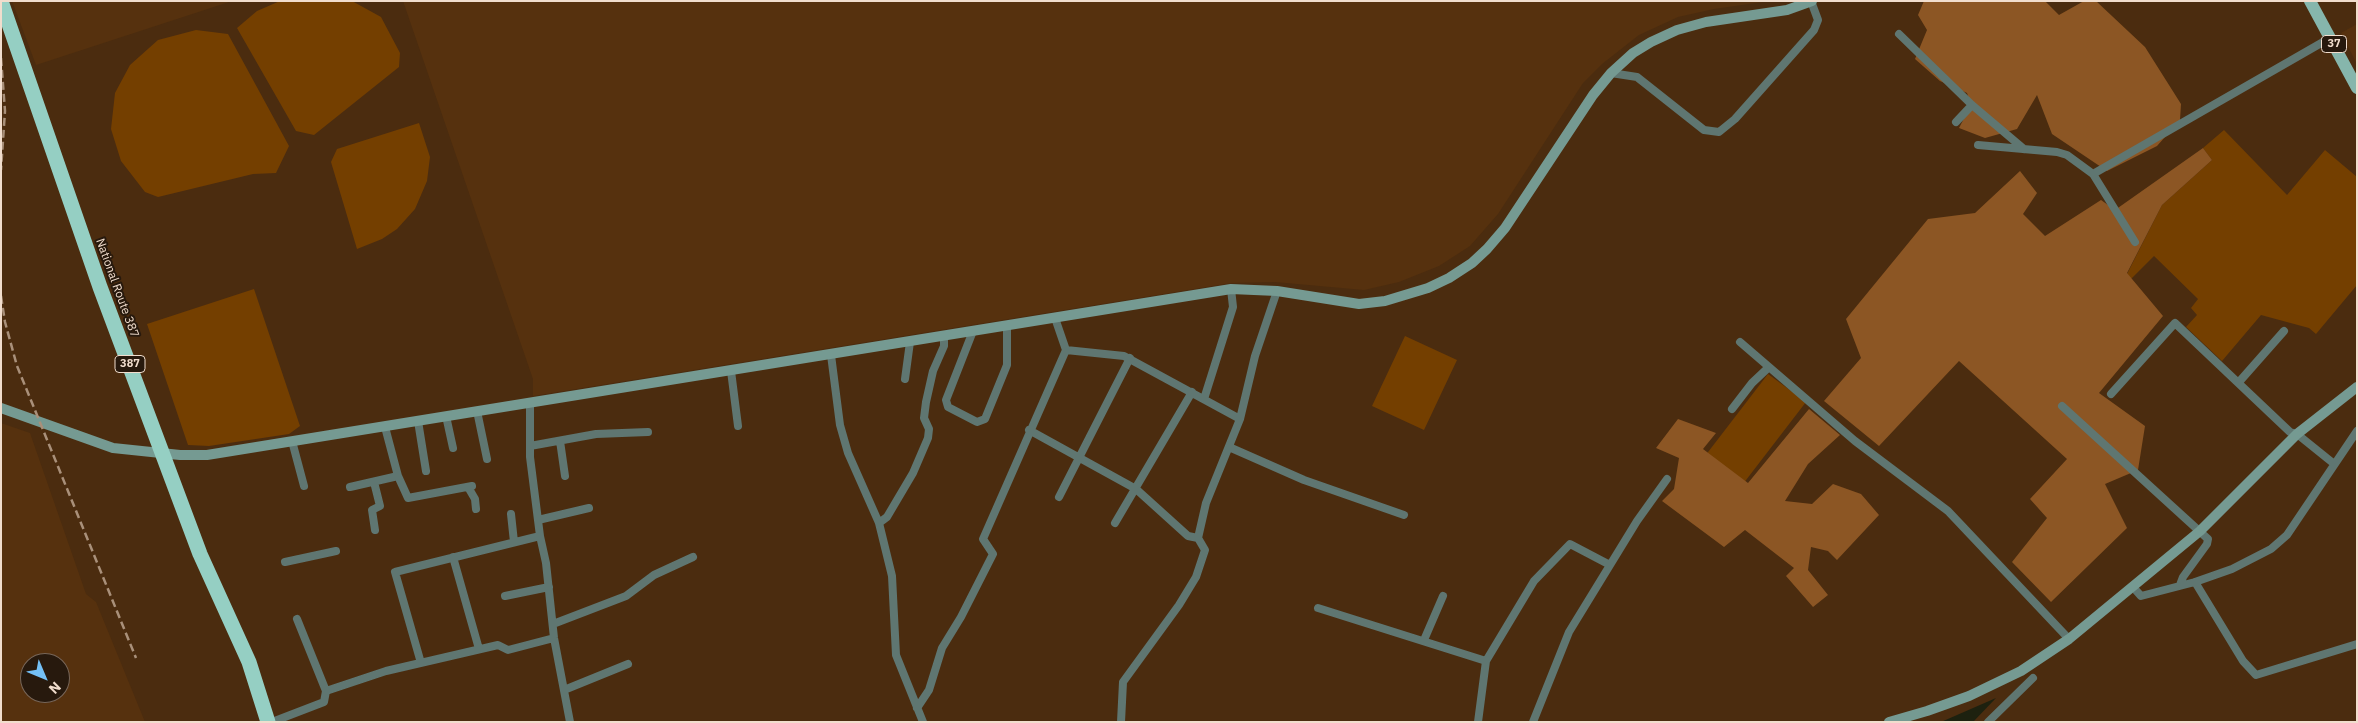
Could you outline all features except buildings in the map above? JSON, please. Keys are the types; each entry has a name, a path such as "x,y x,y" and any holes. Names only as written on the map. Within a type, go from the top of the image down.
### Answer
{"highway":[{"name":"National Route 387","path":"2,1 100,287 200,554 249,662 270,722"}],"main road":[{"name":"37","path":"2310,1 2357,88"}],"street":[{"path":"1,408 113,448 207,455 1231,289 1277,291 1359,304 1385,301 1428,288 1467,267 1505,228 1583,110 1611,73 1633,53 1677,30 1706,22 1787,10 1811,1 1818,20 1814,30 1735,119 1719,132 1704,130 1637,77 1611,73"},
{"path":"1899,34 1972,105 2024,149"},
{"path":"2093,174 2330,38"},
{"path":"1956,122 1972,105"},
{"path":"1978,145 2067,155 2093,174 2135,242"},
{"path":"1204,399 1233,306 1231,289"},
{"path":"1121,722 1123,682 1179,605 1196,577 1205,550 1198,538 1206,503 1240,419 1255,356 1277,291"},
{"path":"916,708 929,690 942,648 993,554 983,539 1029,430 1066,350 1055,318"},
{"path":"2111,394 2176,323 2290,432 2297,434 2333,464"},
{"path":"973,331 946,400 948,407 977,422 985,419 1007,364 1008,326"},
{"path":"2239,382 2284,331"},
{"path":"879,523 887,517 913,473 928,438 929,429 924,418 926,402 933,372 944,346 944,336"},
{"path":"906,379 910,342"},
{"path":"1740,342 1855,441 1948,510 2069,639"},
{"path":"1066,350 1130,358 1240,419"},
{"path":"830,355 840,425 848,453 879,523 892,576 896,656 923,722"},
{"path":"1059,497 1130,358"},
{"path":"1732,408 1752,382 1769,367"},
{"path":"731,371 738,426"},
{"path":"1890,722 1927,712 1970,696 2021,670 2069,639 2200,531 2297,434 2357,387"},
{"path":"1116,523 1192,392"},
{"path":"530,402 530,446 538,520 546,563 554,638 570,722"},
{"path":"2062,406 2208,539 2207,544 2183,576 2180,585"},
{"path":"477,411 487,459"},
{"path":"446,416 453,448"},
{"path":"418,421 426,471"},
{"path":"386,427 398,476 408,498 470,487 476,509"},
{"path":"1029,430 1136,488 1188,536 1198,538"},
{"path":"2133,587 2141,596 2195,582 2232,569 2270,549 2287,535 2357,431"},
{"path":"530,446 596,434 648,432"},
{"path":"292,441 304,486"},
{"path":"560,441 565,476"},
{"path":"1229,447 1304,480 1404,515"},
{"path":"350,487 398,476"},
{"path":"1533,722 1569,632 1610,565 1667,479"},
{"path":"374,482 380,506 372,510 375,530"},
{"path":"538,520 589,508"},
{"path":"511,514 514,542"},
{"path":"421,663 395,572 540,536"},
{"path":"1478,722 1486,662 1534,581 1570,544 1610,565"},
{"path":"285,562 336,550"},
{"path":"553,624 626,596 654,574 693,557"},
{"path":"453,558 479,650"},
{"path":"2195,582 2243,661 2256,675 2357,644"},
{"path":"505,596 549,587"},
{"path":"1424,640 1443,596"},
{"path":"1318,608 1424,640 1486,662"},
{"path":"270,722 324,702 326,691 297,619"},
{"path":"326,691 386,671 498,645 508,650 554,638"},
{"path":"564,690 628,664"},
{"path":"1988,722 2033,678"}],"shaded area":[{"path":"12,1 232,1 36,65"},
{"path":"280,1 352,1 381,17 400,53 399,67 314,135 296,131 237,28 257,11"},
{"path":"403,1 1770,1 1714,9 1678,17 1639,35 1602,64 1583,83 1498,214 1470,246 1439,266 1399,282 1364,290 1275,282 1231,283 533,396 533,379"},
{"path":"1924,1 2045,1 2059,15 2084,1 2096,1 2145,47 2181,104 2180,120 2157,146 2107,171 2052,134 2037,95 2017,129 1985,138 1959,128 1971,105 1967,93 1940,81 1915,59 1927,30 1918,15"},
{"path":"2357,24 2357,64 2341,33"},
{"path":"196,30 228,34 289,146 276,173 253,174 158,197 145,192 121,161 111,129 115,93 130,65 158,40"},
{"path":"419,123 430,157 427,181 415,209 397,229 382,239 357,249 331,162 337,149"},
{"path":"2224,130 2287,195 2325,150 2357,177 2357,285 2316,334 2309,328 2261,315 2222,361 2186,327 2197,315 2191,308 2198,299 2154,256 2131,279 2127,274 2162,205 2212,160 2203,148"},
{"path":"2203,148 2212,160 2162,205 2127,273 2163,316 2099,393 2145,426 2138,470 2105,484 2127,528 2051,602 2012,562 2047,518 2030,499 2067,459 1959,361 1879,446 1824,401 1861,358 1846,319 1928,219 1975,213 2020,171 2037,193 2023,214 2045,236 2101,200 2115,210"},
{"path":"254,289 300,426 289,434 209,446 188,445 147,324"},
{"path":"1405,336 1457,360 1424,430 1372,406"},
{"path":"1768,374 1806,402 1743,484 1705,456"},
{"path":"1809,409 1840,435 1808,464 1785,501 1812,504 1833,484 1861,494 1879,515 1837,560 1828,551 1811,547 1808,570 1828,595 1813,607 1786,576 1794,568 1745,530 1724,547 1662,501 1674,489 1679,458 1656,448 1678,419 1716,433 1703,449 1748,483"},
{"path":"1,423 30,433 86,594 96,602 145,722 1,722"},
{"path":"1996,698 1973,722 1941,722"}],"railway":[{"path":"1,58 5,111 1,170"},
{"path":"1,296 5,322 17,366 136,658"}]}
